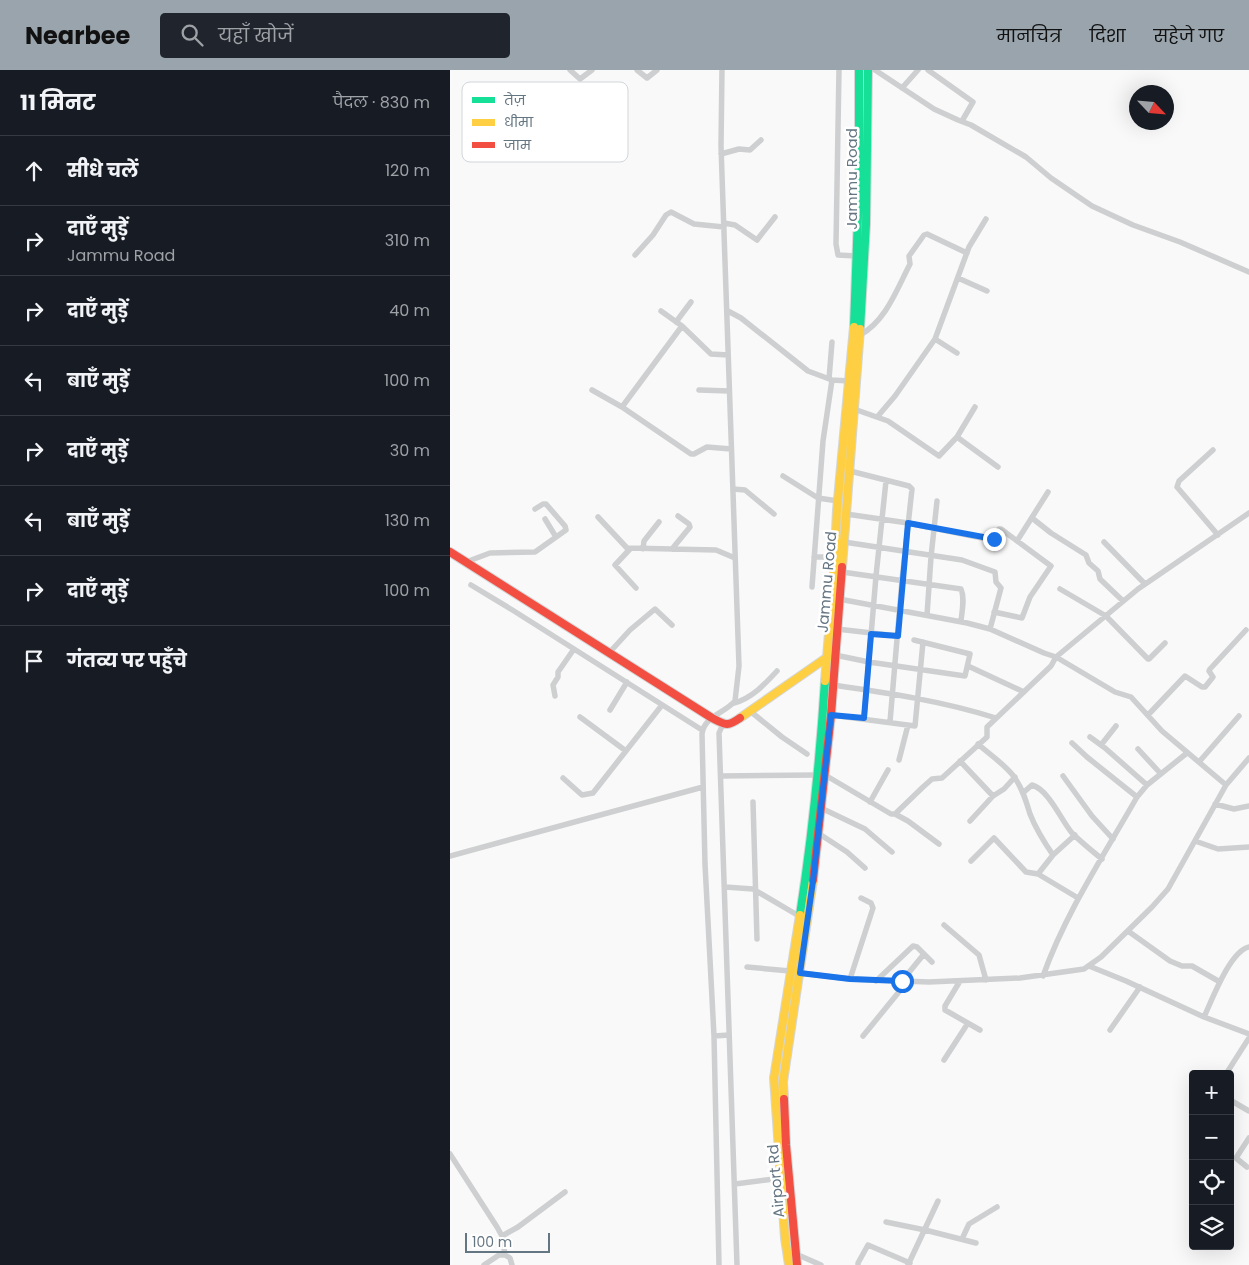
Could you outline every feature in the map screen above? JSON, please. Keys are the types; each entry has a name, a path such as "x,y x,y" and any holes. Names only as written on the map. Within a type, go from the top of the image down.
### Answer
{"main road":[{"path":"789,1265 785,1238 774,1078 821,775 826,658 853,344 859,188 860,70"},
{"name":"Jammu Road","path":"783,1095 783,1082 800,973 818,834 821,808 821,775 831,715 860,335 866,224 868,70"},
{"path":"450,552 609,653 712,724 730,725 826,658 835,655"},
{"name":"Airport Rd","path":"783,1095 797,1265"}],"street":[{"path":"570,70 581,79 592,70"},
{"path":"637,70 647,78 657,70"},
{"path":"719,1265 716,1036 705,864 703,787 712,724 736,699 739,666 721,154 722,70"},
{"path":"839,70 837,255 856,256"},
{"path":"874,70 934,109 971,125 1026,157 1051,178 1092,206 1249,272"},
{"path":"902,88 918,70"},
{"path":"928,70 973,102 962,122"},
{"path":"721,154 739,149 750,150 761,140"},
{"path":"635,255 653,235 666,215 671,212 698,225 735,224 756,240 775,217"},
{"path":"878,416 895,396 935,339 967,253 986,218"},
{"path":"860,335 867,331 882,316 910,264 909,256 924,235 927,234 967,253"},
{"path":"958,278 988,291"},
{"path":"676,322 691,302"},
{"path":"661,311 682,326 711,354 728,355"},
{"path":"728,311 741,318 808,371 833,380 849,381"},
{"path":"622,407 682,326"},
{"path":"935,339 957,352"},
{"path":"812,587 823,498 823,441 833,380 832,342"},
{"path":"592,390 622,407 691,454 707,447 731,449"},
{"path":"699,390 730,391"},
{"path":"854,410 878,416 888,421 939,456 957,437 975,407"},
{"path":"957,437 998,467"},
{"path":"1213,450 1179,481 1176,487 1218,535"},
{"path":"850,471 911,488 890,722"},
{"path":"783,476 823,498 838,501"},
{"path":"864,718 886,481"},
{"path":"733,489 745,490 774,514"},
{"path":"1017,541 1048,492"},
{"path":"927,615 937,501"},
{"path":"466,562 490,553 535,552 565,530 565,526 545,504 535,509"},
{"path":"895,814 932,779 942,778 987,737 986,728 1051,666 1056,657 1144,584 1249,513"},
{"path":"846,514 908,523 992,540 1001,528 1052,566 1030,598 1022,618 994,612"},
{"path":"672,549 690,527 689,524 678,516"},
{"path":"598,517 630,549 716,550 735,558"},
{"path":"1032,518 1051,533 1086,554 1089,563 1098,571 1100,578 1124,601"},
{"path":"545,519 556,537"},
{"path":"643,549 644,541 659,522"},
{"path":"844,542 967,562 995,572 996,582 1001,588 990,629"},
{"path":"1104,542 1144,584"},
{"path":"630,549 615,564 636,588"},
{"path":"816,557 835,557"},
{"path":"842,572 962,590 961,621"},
{"path":"471,586 662,705 712,724 719,733 726,887 728,1035 737,1265"},
{"path":"1060,589 1106,616 1148,659 1165,643"},
{"path":"839,599 961,621 990,629 1056,657 1115,692 1131,697 1187,753 1226,785"},
{"path":"609,653 630,630 655,609 672,626"},
{"path":"837,629 898,636"},
{"path":"1148,715 1185,676 1198,685 1205,687 1213,677 1209,671 1210,669 1246,630"},
{"path":"835,655 964,676 968,666 969,654 914,640"},
{"path":"831,715 916,725 923,642"},
{"path":"555,696 553,685 558,677 558,672 574,649"},
{"path":"968,666 1024,692"},
{"path":"734,703 744,700 758,690 777,671"},
{"path":"610,710 627,682"},
{"path":"833,685 919,698 953,705 996,718"},
{"path":"563,778 582,795 591,794 662,705"},
{"path":"750,711 807,754"},
{"path":"1199,762 1239,716"},
{"path":"580,717 626,751"},
{"path":"899,760 908,725"},
{"path":"1101,745 1116,726"},
{"path":"1090,737 1147,785"},
{"path":"1072,742 1087,757 1137,797"},
{"path":"978,744 1010,771 1015,778 1024,792 1030,814 1053,855"},
{"path":"1138,749 1161,774"},
{"path":"1043,976 1052,950 1078,898 1137,797 1147,785 1187,753"},
{"path":"800,973 850,979 904,982 986,980 1043,976 1084,969 1102,957 1168,889 1226,785 1249,758"},
{"path":"960,761 993,796"},
{"path":"870,802 888,770"},
{"path":"721,776 821,775 891,814 905,818 939,844"},
{"path":"1063,776 1092,816 1113,839"},
{"path":"970,821 993,796 1004,789 1015,778"},
{"path":"1024,792 1032,785 1036,786 1075,835 1102,859"},
{"path":"450,856 703,787"},
{"path":"753,802 757,939"},
{"path":"1215,804 1234,809 1249,806"},
{"path":"821,808 865,829 892,852"},
{"path":"818,834 847,852 866,868"},
{"path":"1038,874 1053,855 1075,835"},
{"path":"971,860 994,838 1026,872 1038,874 1078,898"},
{"path":"1195,841 1218,848 1249,847"},
{"path":"726,887 748,888 756,891 799,916"},
{"path":"850,979 873,908 872,904 861,898"},
{"path":"944,925 979,955 986,980"},
{"path":"1128,931 1170,961 1182,966 1194,967 1220,982"},
{"path":"876,981 913,946 917,946 932,962"},
{"path":"1204,1016 1220,982 1240,952 1244,948 1249,947"},
{"path":"863,1036 924,954"},
{"path":"1089,966 1249,1036 1228,1070"},
{"path":"747,967 790,971"},
{"path":"960,981 944,1008 946,1011 980,1030"},
{"path":"1110,1030 1140,987"},
{"path":"944,1060 968,1023"},
{"path":"716,1036 728,1035"},
{"path":"1234,1102 1249,1111"},
{"path":"1247,1167 1236,1158 1249,1138"},
{"path":"450,1154 473,1187 502,1236 505,1255"},
{"path":"735,1184 782,1178"},
{"path":"502,1236 518,1227 566,1192"},
{"path":"858,1265 868,1245 909,1264 938,1201"},
{"path":"962,1239 969,1224 997,1207"},
{"path":"886,1222 976,1243"},
{"path":"796,1254 820,1265"},
{"path":"484,1265 499,1255 505,1255 510,1258 512,1265"}],"traffic: fast":[{"path":"854,327 859,188 859,70"},
{"path":"860,329 866,224 868,70"},
{"path":"800,915 815,798 825,681"}],"traffic: slow":[{"path":"825,681 837,510 854,327"},
{"path":"842,567 860,329"},
{"path":"740,718 829,656"},
{"path":"784,1099 783,1082 813,880"},
{"path":"789,1265 785,1238 774,1078 800,915"}],"traffic: jam":[{"path":"450,552 712,718 726,724 740,718"},
{"path":"813,880 831,715 842,567"},
{"path":"784,1099 786,1145 797,1265"}],"route":[{"path":"902,981 850,979 800,973 813,881 831,715 864,718 871,634 898,636 908,523 994,539"}]}
